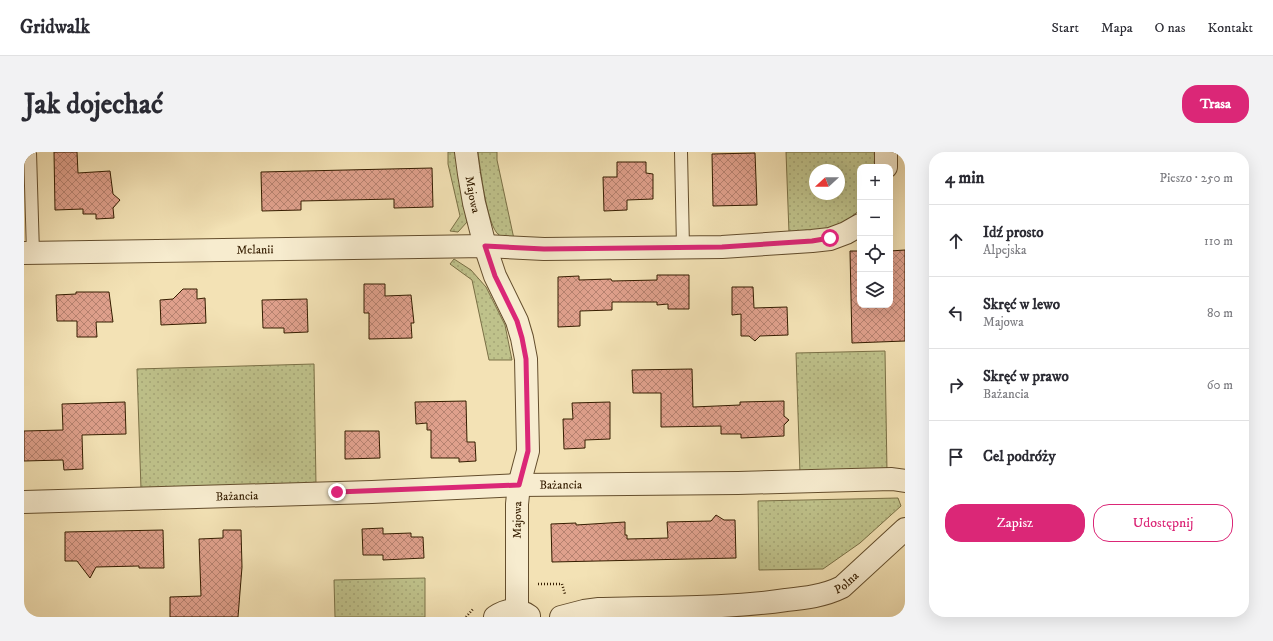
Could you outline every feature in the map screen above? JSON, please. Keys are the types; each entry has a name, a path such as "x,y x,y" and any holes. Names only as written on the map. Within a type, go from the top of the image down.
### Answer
{"street":[{"name":"Majowa","path":"466,152 468,174 485,246 495,276 517,321 526,359 528,451 519,485 517,504 523,614"},
{"path":"886,152 886,164"},
{"name":"Melanii","path":"29,253 485,246 544,249 722,247 812,241 830,238 846,233 857,227"},
{"name":"Bażancia","path":"24,502 372,492 519,485 738,483 892,479 905,481"},
{"name":"Polna","path":"561,617 599,609 745,605 770,610 838,589 904,533"},
{"path":"495,617 509,611 523,614"}],"lane":[{"path":"29,253 30,152"},
{"path":"681,152 683,247"}],"path":[{"path":"533,584 562,584 565,596"}],"green space":[{"path":"448,152 456,152 467,222 458,232 450,231 460,216 448,164"},
{"path":"478,152 497,152 497,160 514,239 499,235 491,221 482,183"},
{"path":"786,152 878,152 878,164 857,164 857,212 833,231 789,233"},
{"path":"454,259 471,270 486,287 505,325 512,360 489,360 472,280 450,264"},
{"path":"885,351 887,472 800,474 796,353"},
{"path":"314,364 316,485 141,489 137,369"},
{"path":"898,498 901,506 860,543 823,569 759,570 758,501"},
{"path":"425,578 425,617 335,617 334,580"}],"building":[{"path":"54,152 77,152 78,173 110,171 113,194 120,200 113,208 114,218 96,219 96,214 83,214 83,209 55,210"},
{"path":"755,153 757,205 713,206 712,154"},
{"path":"617,162 646,162 646,173 653,174 653,199 627,200 627,210 604,211 603,177 617,177"},
{"path":"432,168 433,207 394,208 394,199 301,201 301,210 262,211 261,172"},
{"path":"905,250 905,341 852,343 850,251 857,251 857,308 893,308 893,251"},
{"path":"657,275 689,275 689,309 668,309 668,304 657,305 657,302 612,302 612,310 580,311 580,326 558,327 558,277 579,276 579,280 611,279 612,281 657,280"},
{"path":"364,284 385,284 385,296 411,295 414,323 411,323 412,338 369,339 369,313 364,313"},
{"path":"732,287 753,287 754,308 787,307 788,335 760,336 755,341 749,336 741,336 741,314 732,315"},
{"path":"183,289 197,289 197,299 205,298 206,323 161,325 160,300 173,299"},
{"path":"76,292 109,292 113,322 96,322 97,337 77,337 77,321 57,321 56,295 76,294"},
{"path":"307,299 308,332 284,333 284,328 263,328 262,300"},
{"path":"692,369 693,407 740,405 740,402 784,401 784,416 789,420 784,425 784,436 741,438 741,434 721,434 721,426 661,427 661,393 633,393 632,370"},
{"path":"466,401 467,442 475,442 476,461 459,462 459,458 431,458 431,430 427,430 427,423 416,424 415,402"},
{"path":"125,402 126,434 82,435 83,469 64,470 63,460 24,461 24,431 63,430 62,404"},
{"path":"610,402 610,439 585,440 585,448 564,449 563,419 573,419 572,403"},
{"path":"345,431 379,431 380,458 345,459"},
{"path":"716,515 724,520 735,520 736,558 552,562 551,524 576,523 576,525 625,522 625,535 627,535 627,539 668,538 667,522 711,521"},
{"path":"383,528 383,534 411,533 411,537 423,537 424,558 383,560 383,555 363,555 362,529"},
{"path":"163,530 164,568 139,568 139,566 96,567 90,578 77,561 65,561 65,532"},
{"path":"223,530 241,530 242,567 238,617 170,617 170,597 201,596 199,539 223,538"}],"route":[{"path":"337,492 372,492 519,485 528,451 529,438 526,359 517,321 495,276 485,246 544,249 722,247 812,241 830,238"}]}
